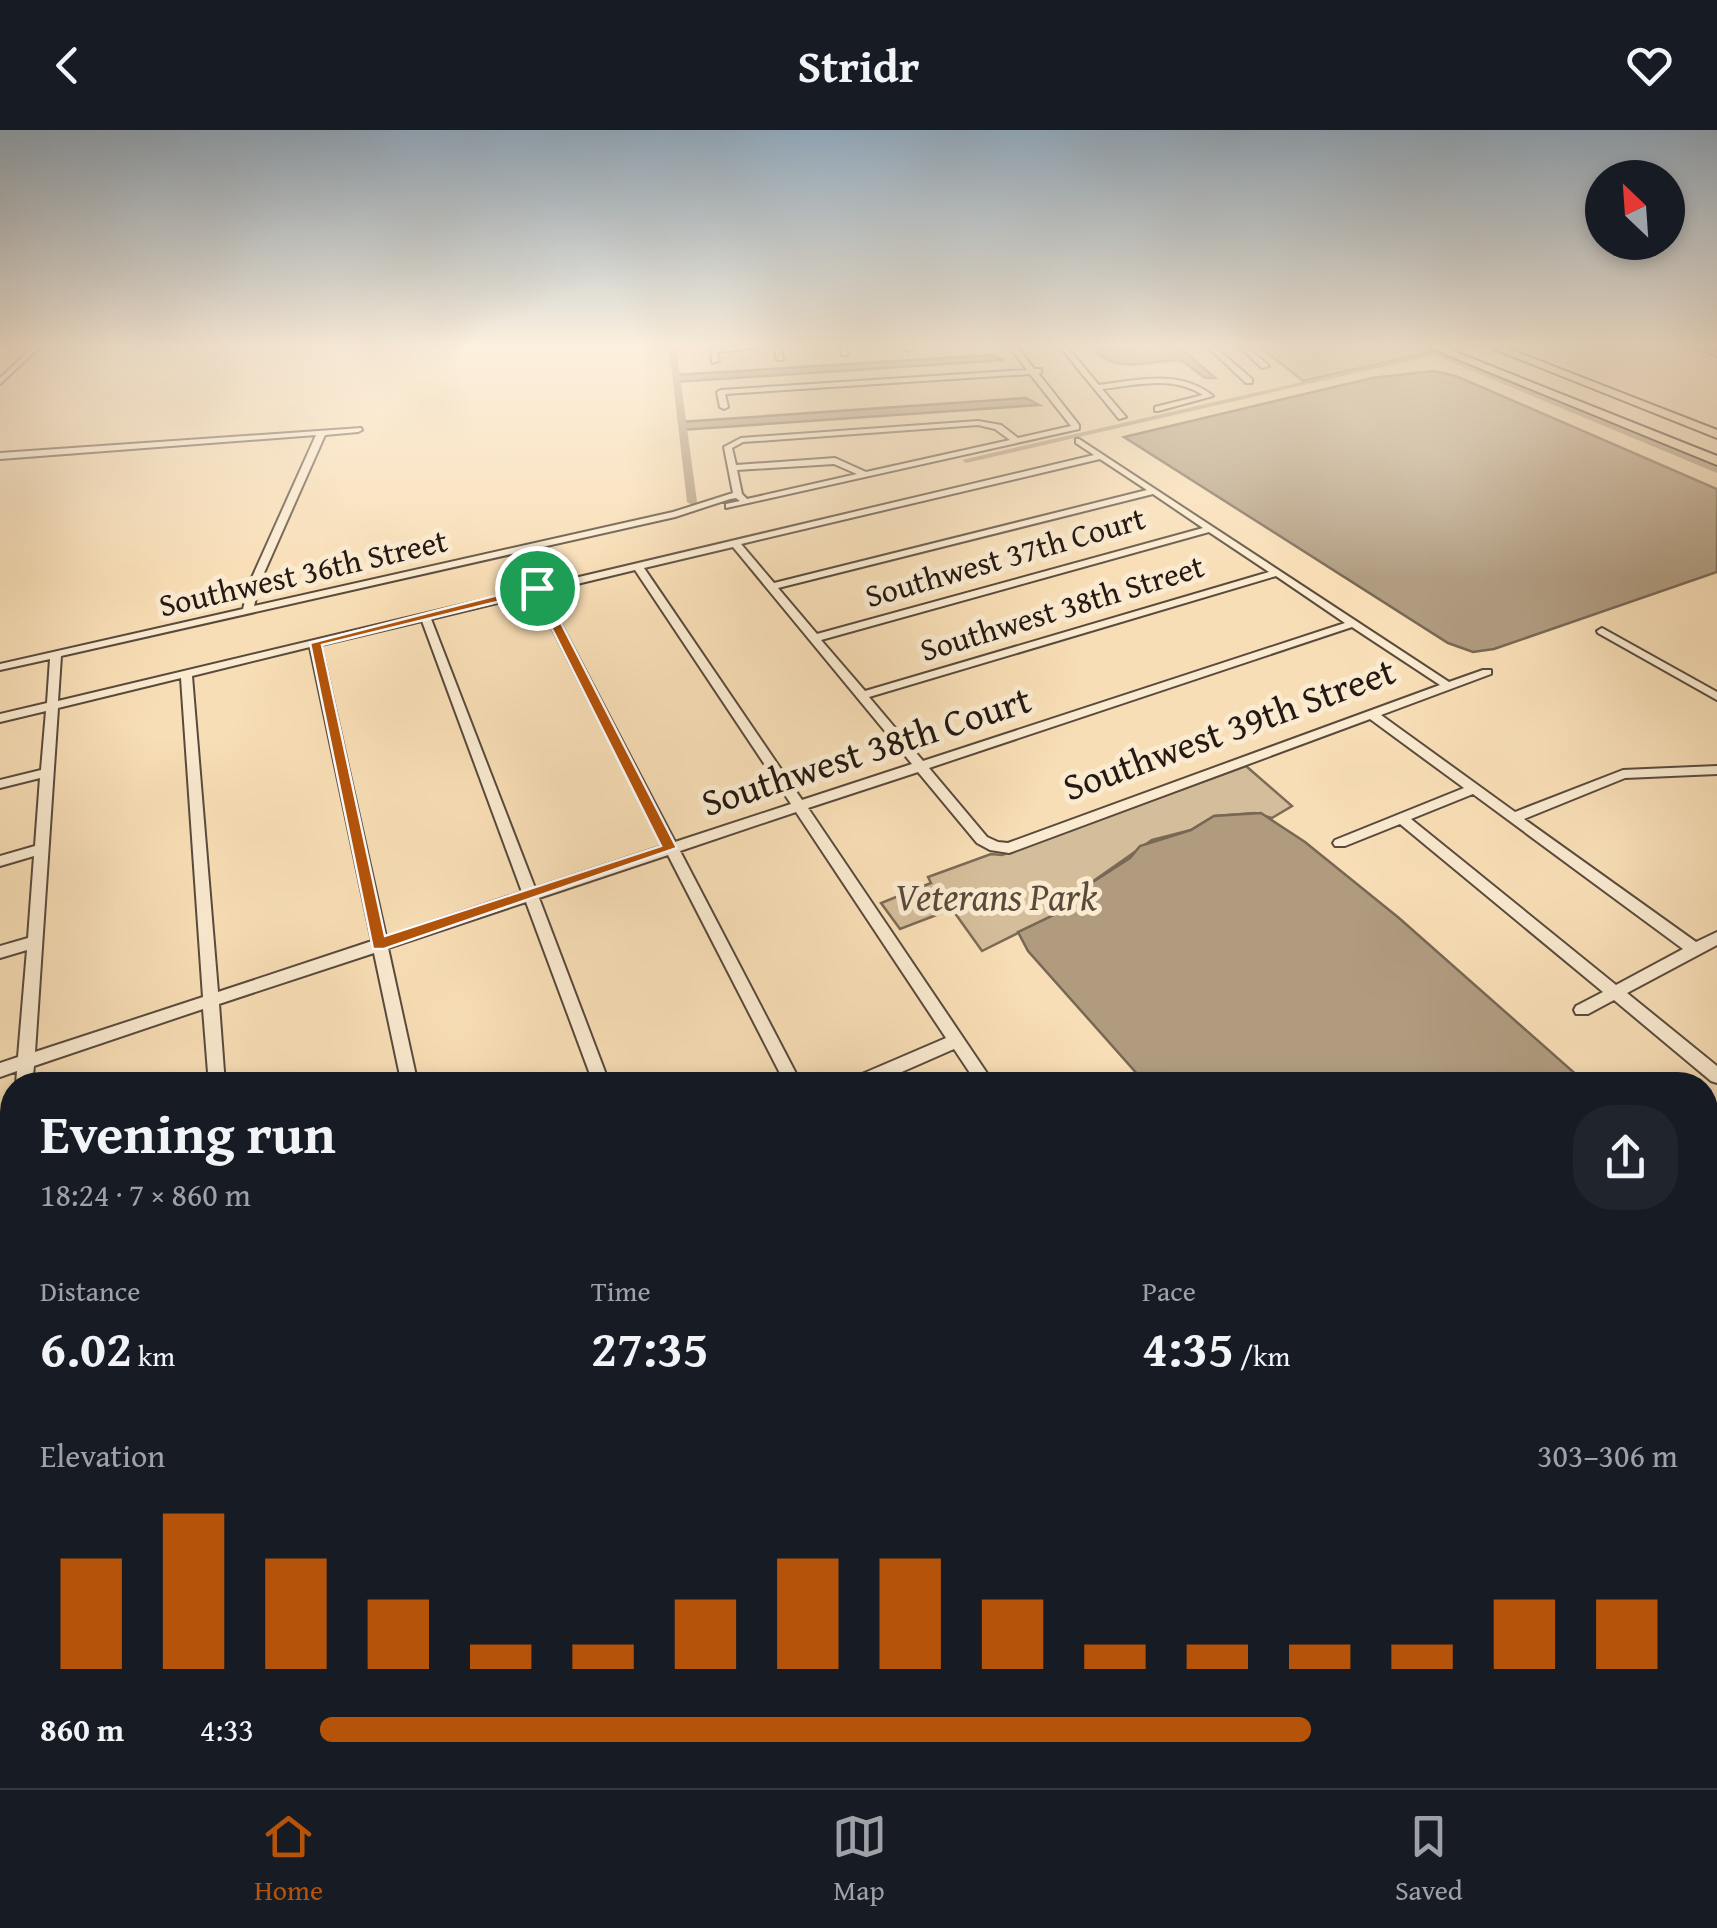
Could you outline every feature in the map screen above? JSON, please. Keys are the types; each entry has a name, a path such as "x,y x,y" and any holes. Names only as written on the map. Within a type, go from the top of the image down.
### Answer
{"highway":[{"path":"1627,424 1717,460"},
{"path":"1657,424 1717,448"},
{"path":"1692,424 1717,434"}],"street":[{"path":"720,507 737,498 728,447 732,443 961,424"},
{"path":"985,424 998,427 1017,442"},
{"name":"Southwest 36th Street","path":"0,667 737,498 865,476 1017,442 1075,424"},
{"path":"0,456 358,430"},
{"path":"248,611 254,582 322,432"},
{"path":"1079,441 1448,686"},
{"path":"0,718 1101,456"},
{"path":"732,468 835,461 865,476"},
{"path":"772,586 1154,491"},
{"name":"Southwest 36th Street","path":"675,514 720,507 737,498"},
{"name":"Southwest 37th Court","path":"816,638 1210,529"},
{"path":"735,543 922,768"},
{"path":"637,565 978,1072"},
{"name":"Southwest 38th Street","path":"864,695 1275,573"},
{"path":"537,588 787,1072"},
{"path":"426,616 597,1072"},
{"name":"Southwest 38th Court","path":"0,1070 1352,624"},
{"path":"1602,632 1717,697"},
{"path":"316,643 407,1072"},
{"path":"25,1072 56,654"},
{"name":"Southwest 39th Street","path":"922,768 982,840 1008,848 1487,672"},
{"path":"186,673 216,1072"},
{"path":"1371,714 1694,949"},
{"path":"1514,818 1623,774 1717,770"},
{"path":"0,784 48,772"},
{"path":"1340,843 1474,790"},
{"path":"1402,819 1712,1072"},
{"path":"0,861 43,849"},
{"path":"1582,1010 1717,938"},
{"path":"0,952 36,941"},
{"path":"884,1072 956,1041"}],"green space":[{"name":"Veterans Park","path":"1246,766 1292,806 1272,818 1255,813 1214,816 1191,830 1152,840 1082,889 1058,913 982,951 952,909 900,929 881,903 931,883 928,877 991,854 1002,855"}],"shaded area":[{"path":"680,424 762,424 681,430"},
{"path":"1177,424 1568,424 1717,489 1717,572 1494,649 1473,652 1448,643 1124,437"},
{"path":"1261,813 1305,842 1399,918 1573,1072 1135,1072 1028,951 1018,932 1058,913 1082,889 1130,858 1140,846 1191,830 1214,816"}],"waterway":[{"path":"682,424 692,502"},
{"path":"966,460 1122,424"},
{"path":"1607,424 1717,470"}],"route":[{"path":"537,588 670,848 378,945 316,643 537,588"}]}
